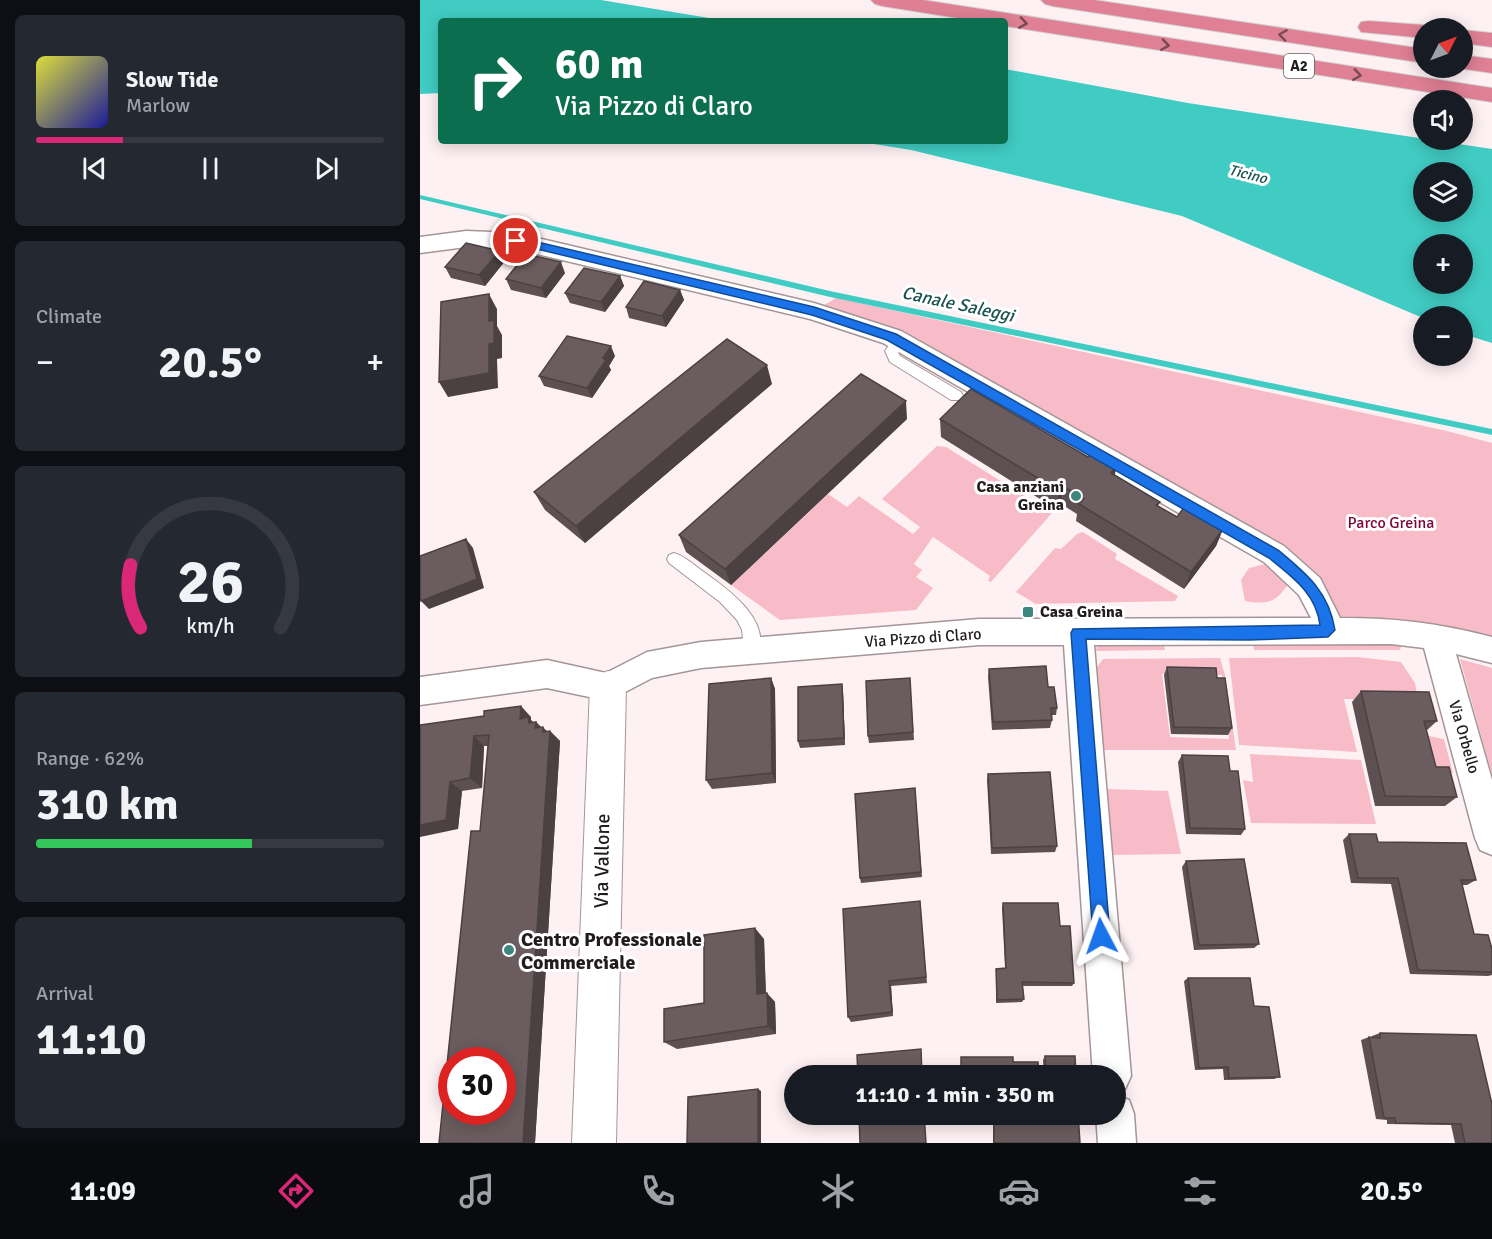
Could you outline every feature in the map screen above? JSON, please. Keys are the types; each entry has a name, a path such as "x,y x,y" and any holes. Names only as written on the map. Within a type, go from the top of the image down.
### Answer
{"highway":[{"name":"A2","path":"882,0 998,18"},
{"name":"A2","path":"1052,0 1413,54"},
{"path":"1135,0 1246,15 1413,31"},
{"name":"A2","path":"1008,20 1492,95"},
{"path":"1473,37 1492,40"},
{"path":"1473,63 1492,66"}],"street":[{"path":"420,244 486,238 525,243 814,311 899,341 1281,559 1317,594 1326,613 1328,630"},
{"name":"Via Pizzo di Claro","path":"608,687 661,661 979,632 1249,634 1328,630 1391,631 1436,636 1492,651"},
{"path":"1078,633 1111,1065"},
{"name":"Via Orbello","path":"1436,636 1492,838"},
{"path":"420,691 547,674 566,676 608,687"},
{"name":"Via Vallone","path":"594,1143 608,687"},
{"path":"1116,1125 1117,1143"}],"lane":[{"path":"899,341 891,351 895,359 956,396"},
{"path":"674,560 730,602 743,616 749,625 751,652"}],"green space":[{"name":"Parco Greina","path":"836,298 1447,431 1492,443 1492,651 1328,630 1317,594 949,369 814,311"},
{"path":"937,446 946,447 1052,513 991,582 988,581 990,576 933,537 914,564 922,570 916,577 933,588 916,610 780,620 731,585 828,494 847,507 859,496 913,534 920,527 882,499"},
{"path":"1083,532 1117,554 1115,559 1178,596 1175,601 1036,604 1016,592 1055,548 1061,549 1077,534"},
{"path":"1269,563 1290,582 1276,598 1260,603 1245,601 1241,580 1249,568"},
{"path":"1253,643 1402,644 1400,650 1254,650"},
{"path":"1164,644 1165,650 1096,651 1097,645"},
{"path":"1357,657 1401,662 1415,683 1418,700 1344,699 1357,752 1239,745 1229,658"},
{"path":"1220,658 1225,675 1236,750 1100,750 1095,670 1103,659","holes":["1162,674 1222,675 1229,739 1170,737"]},
{"path":"1460,659 1492,668 1492,775"},
{"path":"1418,734 1444,739 1453,773 1429,773"},
{"path":"1250,754 1361,760 1376,824 1251,823 1243,780 1253,782"},
{"path":"1107,789 1168,791 1181,854 1111,855"}],"water":[{"path":"420,0 601,0 709,18 438,18 438,93 420,94"},
{"name":"Ticino","path":"1008,70 1188,103 1413,137 1413,150 1473,150 1473,146 1492,149 1492,343 1473,337 1473,306 1413,306 1413,314 1182,216 911,150 874,144 1008,144"}],"building":[{"path":"466,243 500,251 479,275 445,267"},
{"path":"526,254 561,262 541,288 506,279"},
{"path":"584,268 620,276 601,302 565,293"},
{"path":"644,281 680,290 662,316 626,307"},
{"path":"489,294 489,321 494,320 494,343 489,344 489,373 439,382 441,302"},
{"path":"567,336 611,346 603,358 606,360 587,388 539,376"},
{"path":"727,339 767,365 576,526 534,492"},
{"path":"861,374 906,401 725,569 679,535"},
{"path":"971,389 1088,457 1094,451 1117,465 1111,473 1160,502 1156,505 1177,517 1185,506 1223,529 1191,572 1079,504 1084,499 1063,486 1059,491 940,419"},
{"path":"466,539 477,579 421,601 420,556"},
{"path":"1046,666 1048,687 1054,687 1057,708 1051,708 1052,720 993,722 989,669"},
{"path":"1167,667 1216,668 1217,678 1225,678 1232,728 1174,727"},
{"path":"771,678 772,773 706,780 709,684"},
{"path":"910,678 913,732 868,736 866,681"},
{"path":"842,684 844,738 798,741 798,687"},
{"path":"1361,691 1429,692 1437,721 1424,721 1436,767 1449,767 1457,797 1385,796"},
{"name":"Centro Professionale Commerciale","path":"521,706 520,719 528,717 529,723 536,722 535,728 543,727 543,732 550,731 523,1143 439,1143 441,1125 516,1125 516,1047 449,1047 471,831 480,831 489,735 474,736 470,778 450,782 446,820 420,825 420,725 484,716 484,711"},
{"path":"1182,755 1228,756 1230,771 1238,771 1245,829 1190,828"},
{"path":"1050,772 1057,846 992,848 988,774"},
{"path":"915,788 921,872 860,878 855,794"},
{"path":"1349,834 1376,834 1378,842 1466,843 1476,880 1461,880 1474,934 1488,935 1492,949 1492,972 1418,970 1398,878 1358,878"},
{"path":"1244,859 1259,944 1199,945 1186,861"},
{"path":"920,901 926,977 889,981 892,1012 848,1017 843,909"},
{"path":"1003,903 1058,903 1060,926 1070,926 1074,983 1022,982 1024,999 997,1000 996,969 1006,968"},
{"path":"755,928 757,994 767,993 768,1026 664,1042 664,1009 704,1003 704,935"},
{"path":"1188,978 1250,978 1254,1006 1269,1007 1280,1077 1229,1078 1228,1067 1199,1068"},
{"path":"1380,1033 1476,1035 1492,1104 1492,1143 1465,1143 1461,1124 1396,1123 1395,1118 1384,1118 1369,1037 1380,1038"},
{"path":"921,1049 922,1065 857,1065 857,1055"},
{"path":"1045,1056 1075,1056 1075,1065 1045,1065"},
{"path":"961,1057 1013,1057 1013,1062 1038,1062 1038,1065 961,1065"},
{"path":"758,1089 758,1143 687,1143 688,1097"},
{"path":"859,1125 925,1125 926,1143 860,1143"},
{"path":"994,1125 1079,1125 1080,1143 994,1143"}],"waterway":[{"name":"Canale Saleggi","path":"420,197 830,294 1492,432"}],"place":[{"name":"Casa anziani Greina","path":"1076,496"},
{"name":"Casa Greina","path":"1028,612"},
{"name":"Centro Professionale Commerciale","path":"509,950"}],"route":[{"path":"516,241 814,311 892,337 1274,554 1289,565 1317,594 1326,613 1328,630 1249,634 1078,633 1101,936"}]}
